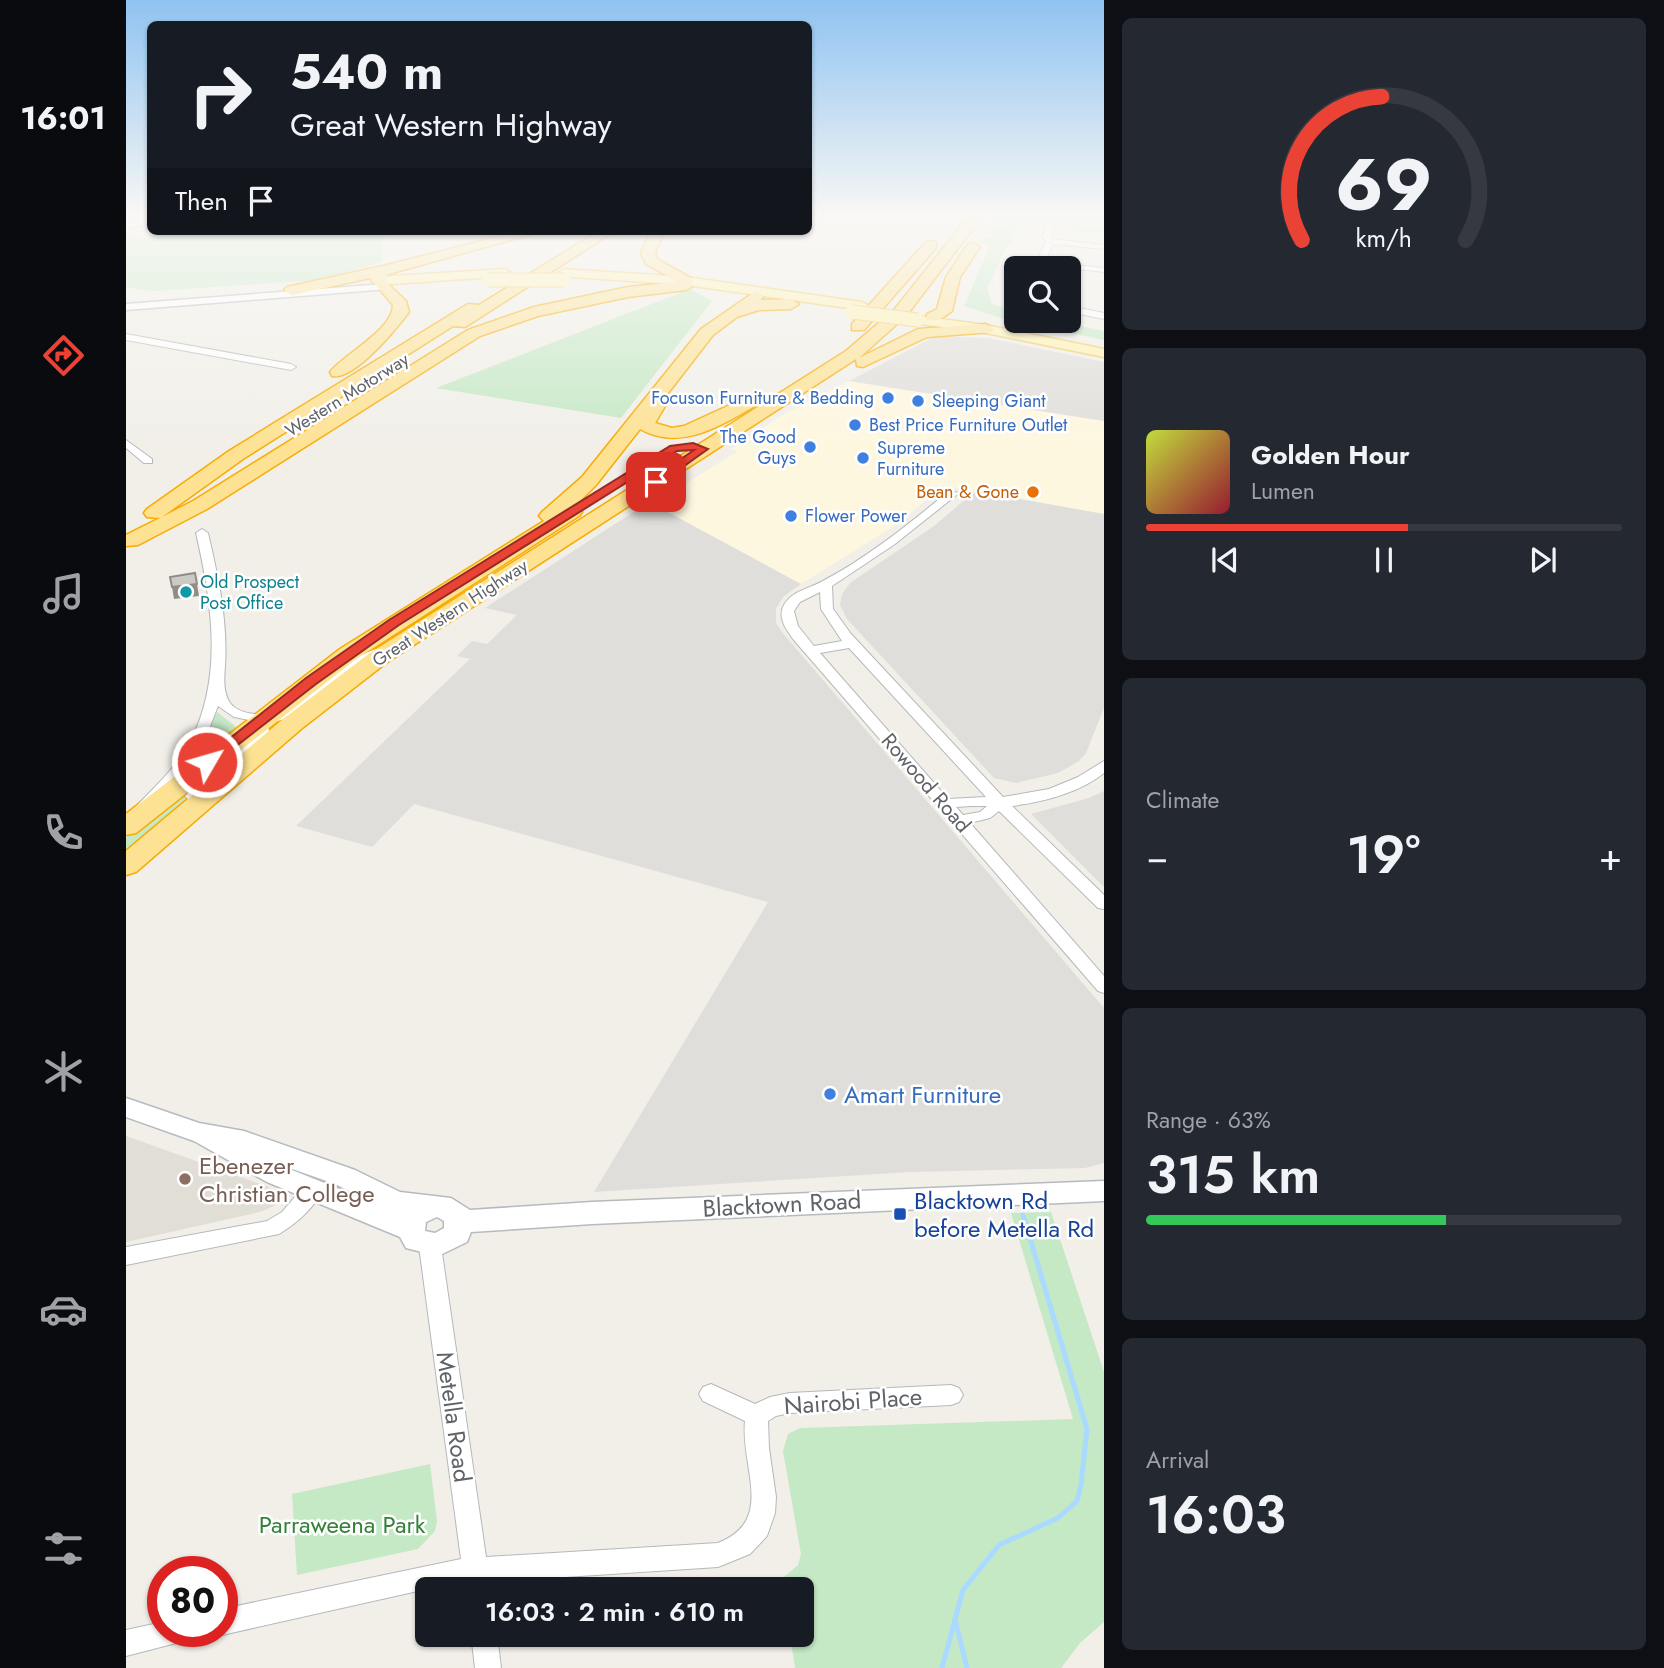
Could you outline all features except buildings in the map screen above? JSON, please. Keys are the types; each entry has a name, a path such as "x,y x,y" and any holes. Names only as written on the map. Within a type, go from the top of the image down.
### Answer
{"highway":[{"path":"236,455 246,442 376,342 401,312 402,308 392,295"},
{"name":"Western Motorway","path":"128,540 236,455 493,295"},
{"name":"Western Motorway","path":"128,540 282,436 506,295"},
{"path":"128,540 200,505 306,438 389,392 456,348 460,341 500,322 604,295"},
{"name":"Great Western Highway","path":"126,827 348,654 462,580 830,352 895,295"},
{"name":"Great Western Highway","path":"135,859 292,724 398,645 825,374 873,338 916,295"},
{"path":"934,319 944,311 948,295"},
{"path":"462,580 573,498 613,453 707,332 756,296"},
{"path":"756,398 688,431 663,432 646,425 650,412 720,325 756,305 791,304"},
{"path":"734,432 910,336 943,329 986,330"},
{"path":"674,449 696,446 702,448 702,452"}],"main road":[{"path":"126,302 225,295"},
{"path":"126,307 295,295"},
{"path":"750,295 791,304 857,309"},
{"path":"764,295 934,319 1104,351"},
{"path":"934,319 1104,351"},
{"path":"126,1107 197,1132 236,1138 373,1191 394,1201 422,1227"},
{"path":"197,1132 223,1149 313,1190 452,1239 461,1222 449,1208 422,1227"},
{"path":"268,1149 281,1161 309,1173 313,1179 313,1190"},
{"path":"313,1190 335,1183 373,1191"},
{"name":"Blacktown Road","path":"461,1222 592,1213 1104,1191"}],"street":[{"path":"1081,311 1104,316"},
{"path":"126,337 291,367"},
{"path":"126,443 148,461"},
{"name":"Rowood Road","path":"953,493 931,512 826,584 797,598 788,609 792,628 1104,987"},
{"path":"202,533 216,594 218,685 224,705 239,714 261,720 284,716 358,662 398,645"},
{"name":"Rowood Road","path":"826,584 825,600 831,618 852,643 1000,803 1104,904"},
{"path":"811,650 852,643"},
{"path":"126,827 195,745 218,685"},
{"path":"135,859 184,804 258,737 262,732 261,720"},
{"path":"944,804 970,800 1000,803 1077,785 1104,765"},
{"path":"958,821 985,816 1000,803"},
{"path":"126,1256 272,1228 289,1218 313,1190"},
{"name":"Metella Road","path":"422,1227 477,1577"},
{"name":"Nairobi Place","path":"711,1394 757,1416"},
{"name":"Nairobi Place","path":"497,1577 718,1555 746,1543 761,1525 764,1507 754,1429 757,1416 770,1407 790,1403 951,1395"},
{"name":"Nairobi Place","path":"426,1577 449,1572 469,1577"},
{"name":"Nairobi Place","path":"238,1618 415,1579"},
{"path":"126,1643 147,1638"},
{"path":"486,1647 488,1668"}],"shaded area":[{"path":"936,336 988,338 1104,362 1104,421 849,381"},
{"path":"849,381 1104,421 1104,514 943,486 899,523 801,584 653,504 738,451 731,449 781,416"},
{"path":"975,491 1104,514 1104,708 1086,753 1079,761 1058,773 1016,783 994,778 847,619 840,605 842,594 850,583 934,526"},
{"path":"649,502 801,584 784,596 776,608 776,623 781,631 1104,1008 1104,1163 1085,1168 910,1172 594,1192 768,902 414,804 372,847 296,826 470,659 457,656 472,641 487,644 517,615 485,608"},
{"path":"1104,791 1104,887 1031,814 1089,798"},
{"name":"Ebenezer Christian College","path":"126,1136 277,1190 280,1197 276,1205 260,1212 126,1242"}],"green space":[{"path":"675,295 701,295 712,301 621,418 436,388"},
{"path":"969,295 989,295 992,304 1004,308 1004,319 964,306"},
{"path":"1081,326 1104,331 1104,340 1071,333 1081,333"},
{"path":"217,712 239,729 194,765 179,773"},
{"path":"233,751 237,752 126,853 126,838"},
{"path":"1051,1212 1104,1372 1104,1622 1080,1643 1061,1668 795,1668 792,1647 814,1647 814,1577 784,1577 798,1565 801,1554 783,1451 788,1434 800,1428 1073,1419 1011,1213"},
{"name":"Parraweena Park","path":"430,1464 437,1521 435,1531 418,1549 297,1575 292,1494"}],"waterway":[{"path":"955,1619 963,1590 999,1545 1058,1518 1077,1501 1081,1485 1087,1429 1023,1215"},
{"path":"942,1668 955,1619"},
{"path":"955,1619 967,1668"}],"place":[{"name":"Focuson Furniture & Bedding","path":"888,398"},
{"name":"Sleeping Giant","path":"918,401"},
{"name":"Best Price Furniture Outlet","path":"855,425"},
{"name":"The Good Guys","path":"810,447"},
{"name":"Supreme Furniture","path":"863,458"},
{"name":"Bean & Gone","path":"1033,492"},
{"name":"Flower Power","path":"791,516"},
{"name":"Old Prospect Post Office","path":"186,592"},
{"name":"Amart Furniture","path":"830,1094"},
{"name":"Ebenezer Christian College","path":"185,1179"},
{"name":"Blacktown Rd before Metella Rd","path":"900,1214"}],"route":[{"path":"207,762 311,681 394,622 674,449 685,446 703,449 656,482"}]}
